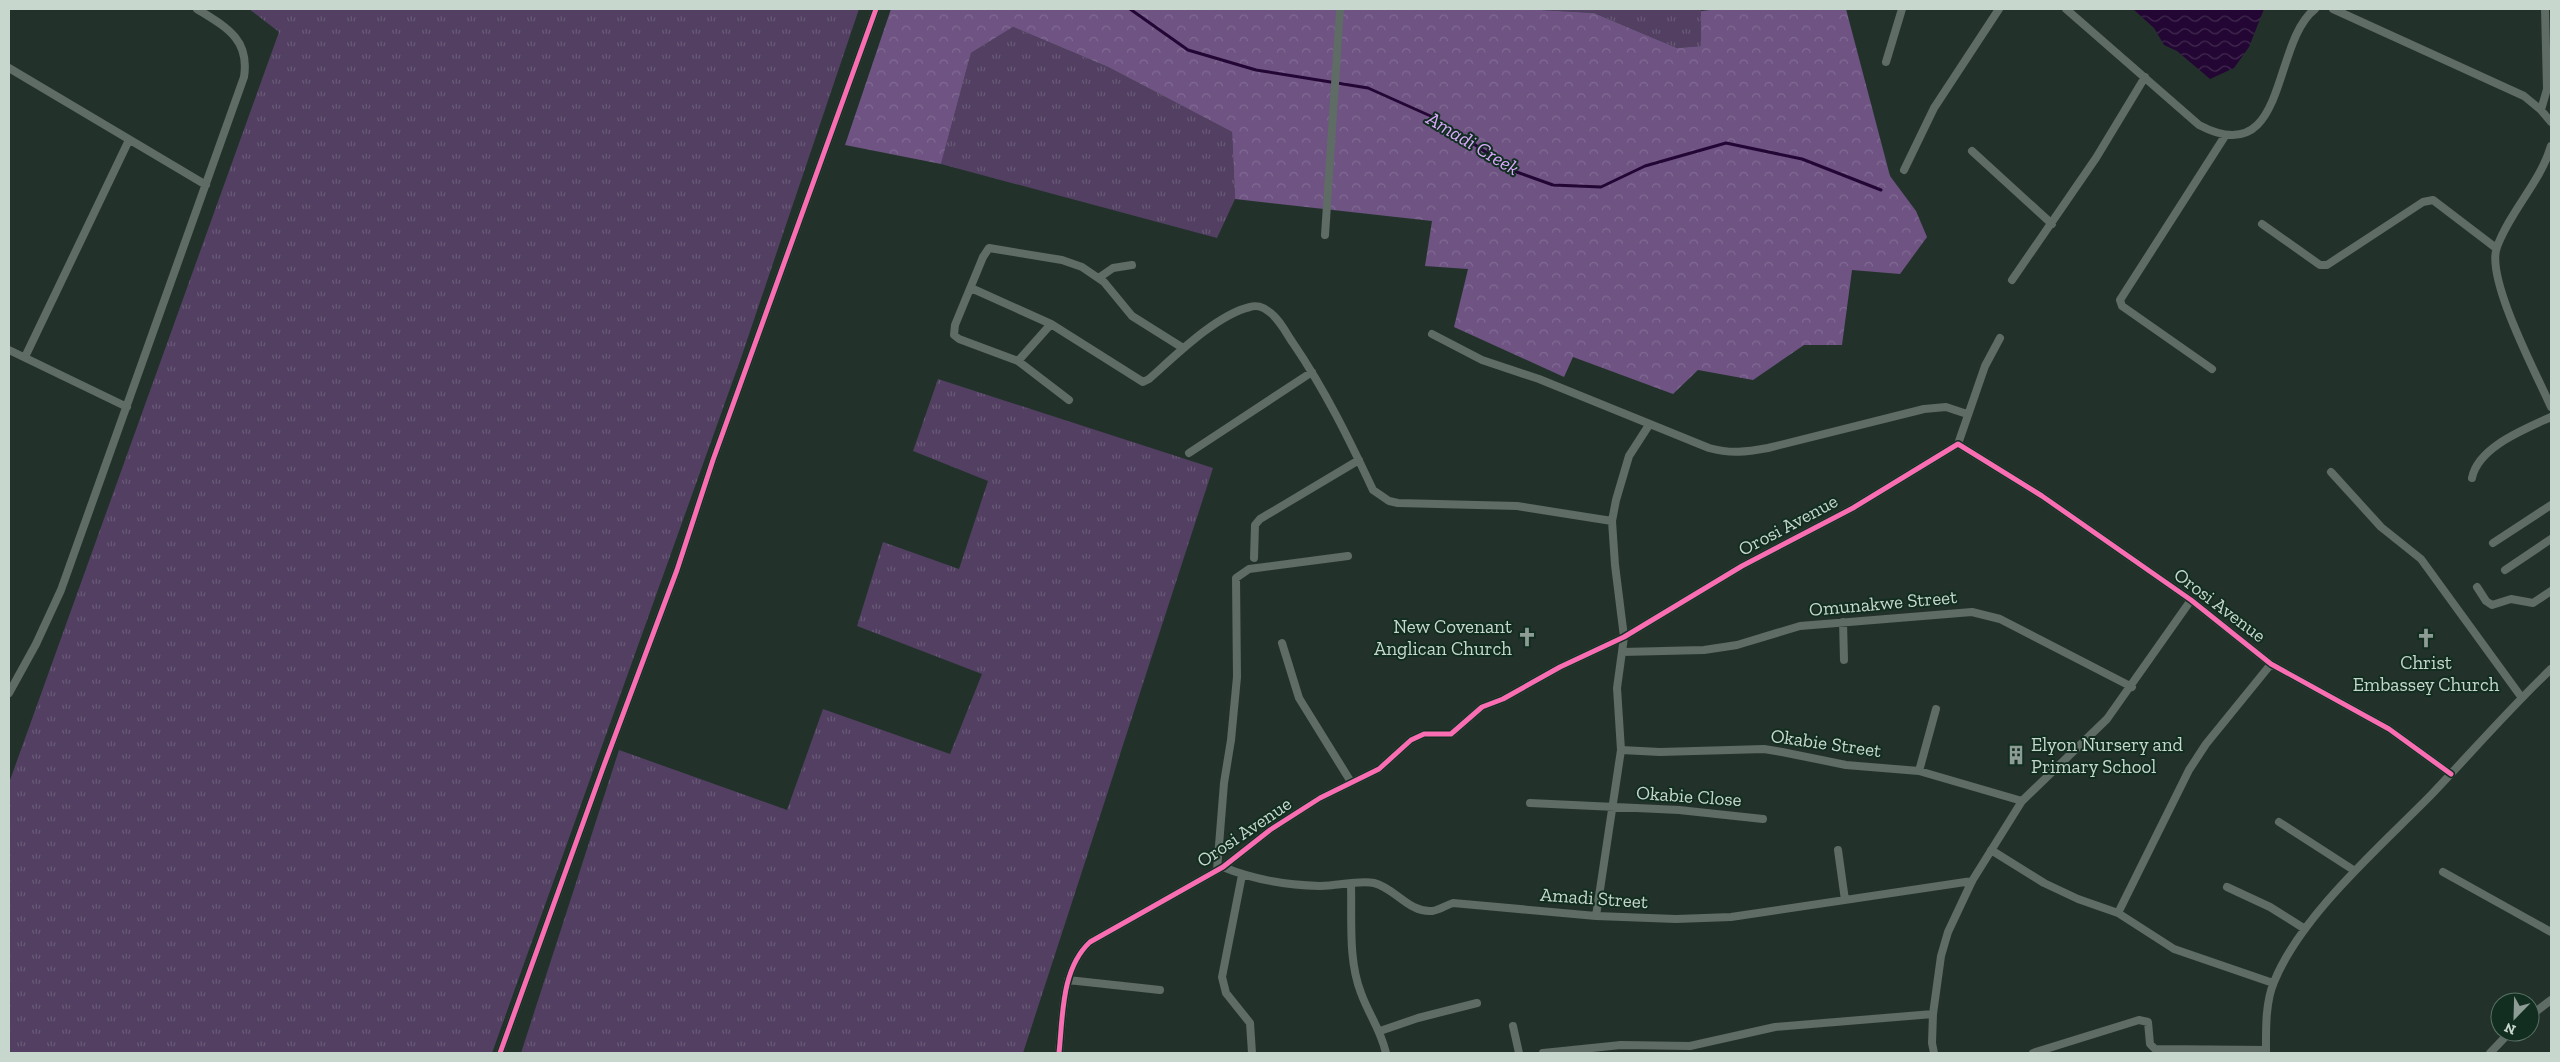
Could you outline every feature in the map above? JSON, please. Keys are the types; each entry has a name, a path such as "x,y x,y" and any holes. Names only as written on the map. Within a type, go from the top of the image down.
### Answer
{"street":[{"path":"9,693 36,644 61,590 244,77 246,63 242,46 232,33 197,9"},
{"path":"500,1053 596,786 677,570 713,460 876,9"},
{"path":"1325,235 1340,9"},
{"path":"1886,62 1902,9"},
{"path":"1904,170 1934,108 1999,9"},
{"path":"2066,9 2200,125 2225,136 2244,132 2258,125 2269,113 2297,32 2315,9"},
{"path":"2333,9 2524,96 2541,110 2551,122"},
{"path":"2541,110 2547,89 2544,9"},
{"path":"9,68 206,185"},
{"path":"2012,280 2052,224 2145,77"},
{"path":"2212,369 2122,306 2120,300 2225,136"},
{"path":"24,357 130,140"},
{"path":"2551,146 2537,178 2496,248 2495,271 2520,339 2551,407"},
{"path":"1972,151 2052,224"},
{"path":"2262,224 2320,264 2327,265 2423,202 2433,200 2496,248"},
{"path":"1070,400 1018,362 954,336 955,325 986,251 992,247 1062,260 1082,267 1100,277 1132,316 1183,348"},
{"path":"1100,277 1112,268 1132,265"},
{"path":"971,288 1051,324 1142,382 1149,379 1183,348 1232,314 1250,306 1259,306 1269,311 1278,320 1339,418 1373,490 1389,501 1411,504 1517,506 1612,521"},
{"path":"1018,362 1051,324"},
{"path":"1432,334 1482,360 1539,379 1649,425 1709,448 1728,453 1744,453 1924,409 1946,406 1967,414"},
{"path":"1958,444 1985,366 2000,338"},
{"path":"9,350 127,407"},
{"path":"1189,453 1312,372"},
{"path":"2472,478 2476,464 2507,439 2551,417"},
{"path":"1596,916 1622,750 1617,688 1624,636 1615,565 1612,521 1629,456 1649,425"},
{"name":"Orosi Avenue","path":"1059,1053 1070,968 1079,952 1090,942 1220,868 1270,830 1320,798 1379,769 1417,736 1451,734 1482,708 1503,700 1560,667 1624,636 1742,566 1853,508 1958,444 2042,496 2191,600 2270,664 2389,729 2450,774"},
{"path":"1254,558 1256,525 1260,519 1359,460"},
{"path":"2331,472 2381,526 2422,559 2522,698"},
{"path":"2493,543 2551,505"},
{"path":"2505,570 2551,539"},
{"path":"1220,868 1224,783 1231,740 1236,677 1236,578 1249,569 1348,556"},
{"path":"2476,587 2486,601 2492,605 2511,598 2533,603 2551,591"},
{"path":"1934,1053 1932,1042 1933,1014 1941,956 1948,932 1972,881 2022,802 2107,719 2132,687 2191,600"},
{"name":"Omunakwe Street","path":"1622,652 1704,650 1737,644 1800,626 1972,612 1987,614 2028,632 2132,687"},
{"path":"1843,622 1844,660"},
{"path":"1282,644 1299,698 1350,782"},
{"path":"2118,913 2189,770 2206,744 2270,664"},
{"path":"2033,1053 2139,1020 2148,1022 2150,1044 2154,1049 2266,1052 2269,1004 2274,983 2292,948 2305,930 2355,871 2551,669"},
{"path":"1919,771 1936,709"},
{"name":"Okabie Street","path":"1622,750 1660,752 1764,749 1846,766 1919,771 2022,802"},
{"name":"Okabie Close","path":"1530,803 1679,810 1763,819"},
{"path":"2279,822 2355,871"},
{"path":"1838,850 1845,900"},
{"path":"1991,850 2044,883 2078,899 2118,913 2174,949 2274,983"},
{"name":"Amadi Street","path":"1220,868 1242,875 1282,883 1321,886 1351,885 1367,882 1386,887 1408,904 1423,911 1441,909 1453,903 1596,916 1676,919 1731,917 1972,881"},
{"path":"2443,872 2551,932"},
{"path":"1242,875 1222,977 1226,993 1250,1023 1252,1053"},
{"path":"1351,885 1354,970 1361,993 1380,1031 1386,1053"},
{"path":"2227,887 2270,907 2305,930"},
{"path":"1068,980 1160,990"},
{"path":"2540,1008 2551,1000"},
{"path":"1380,1031 1418,1018 1477,1003"},
{"path":"1543,1053 1621,1045 1690,1046 1775,1027 1933,1014"},
{"path":"1513,1026 1519,1053"},
{"path":"2490,1053 2500,1042"}],"green space":[{"path":"249,9 859,9 741,358 492,1053 9,1053 9,783 279,32"},
{"path":"891,9 1524,9 1594,13 1677,48 1701,46 1701,11 1719,9 1846,9 1890,176 1916,211 1927,237 1900,274 1852,270 1842,345 1804,345 1753,380 1698,370 1673,394 1573,357 1564,377 1454,327 1468,269 1425,266 1432,221 1235,199 1232,132 1108,67 1013,27 971,53 941,164 845,145"},
{"path":"1524,9 1701,9 1701,46 1677,48 1594,13"},
{"path":"1013,27 1108,67 1232,132 1235,199 1217,238 941,164 971,53"},
{"path":"938,379 1213,468 1023,1053 521,1053 619,750 787,810 823,709 950,754 982,674 857,626 883,542 959,569 988,481 913,451"}],"water":[{"path":"2133,9 2264,9 2249,47 2234,68 2210,79 2177,51 2164,45 2154,28"}],"waterway":[{"name":"Amadi Creek","path":"1130,9 1188,50 1256,70 1368,88 1435,118 1514,171 1553,185 1601,187 1645,166 1726,143 1802,159 1881,190"}],"cycle path":[{"path":"500,1053 677,570 713,460 876,9"},
{"path":"1059,1053 1065,994 1069,979 1073,966 1090,942 1223,867 1270,830 1320,798 1379,769 1411,740 1424,734 1451,734 1482,707 1503,699 1560,667 1624,637 1742,566 1853,508 1958,444 2042,496 2191,600 2271,664 2389,729 2451,774"}],"place":[{"name":"New Covenant Anglican Church","path":"1527,637"},
{"name":"Christ Embassey Church","path":"2426,638"},
{"name":"Elyon Nursery and Primary School","path":"2016,755"}]}
